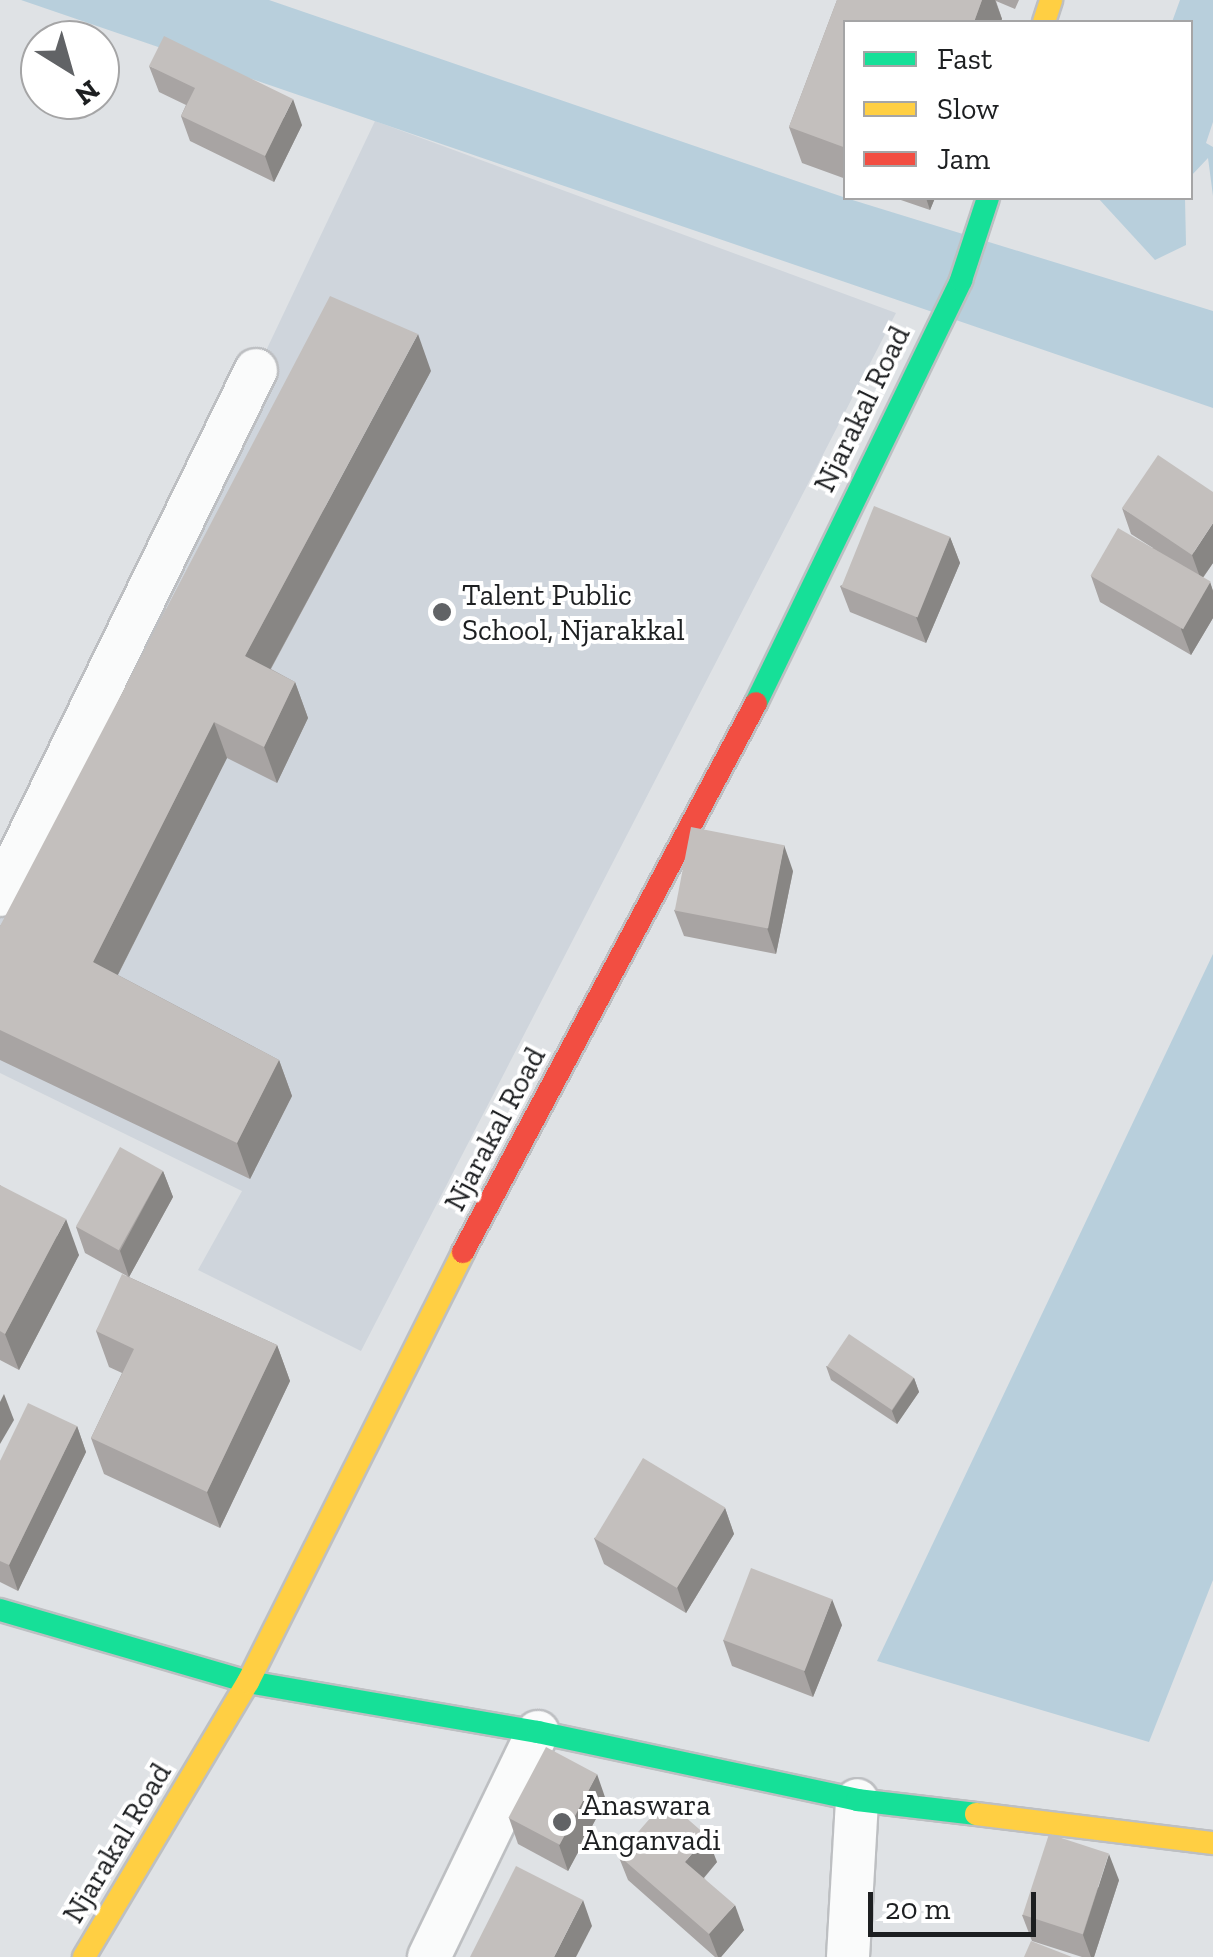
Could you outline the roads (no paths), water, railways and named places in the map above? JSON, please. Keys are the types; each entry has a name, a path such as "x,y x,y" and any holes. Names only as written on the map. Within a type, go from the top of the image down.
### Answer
{"main road":[{"name":"Njarakal Road","path":"84,1957 248,1682 467,1244 726,765 939,318 961,280 986,201"},
{"path":"0,1610 248,1682 538,1732 857,1800 1213,1842"}],"street":[{"path":"0,895 256,370"},
{"path":"429,1957 538,1732"},
{"path":"848,1957 857,1800"}],"water":[{"path":"21,0 269,0 843,200 1213,311 1213,408 120,34 120,20 79,20"},
{"path":"1180,0 1213,0 1213,122 1206,143 1213,147 1213,196 1208,158 1193,174 1193,20 1173,20"},
{"path":"1100,200 1185,200 1186,245 1155,260"},
{"path":"1213,954 1213,1580 1149,1742 877,1661"}],"place":[{"name":"Talent Public School, Njarakkal","path":"442,612"},
{"name":"Anaswara Anganvadi","path":"562,1822"}]}
